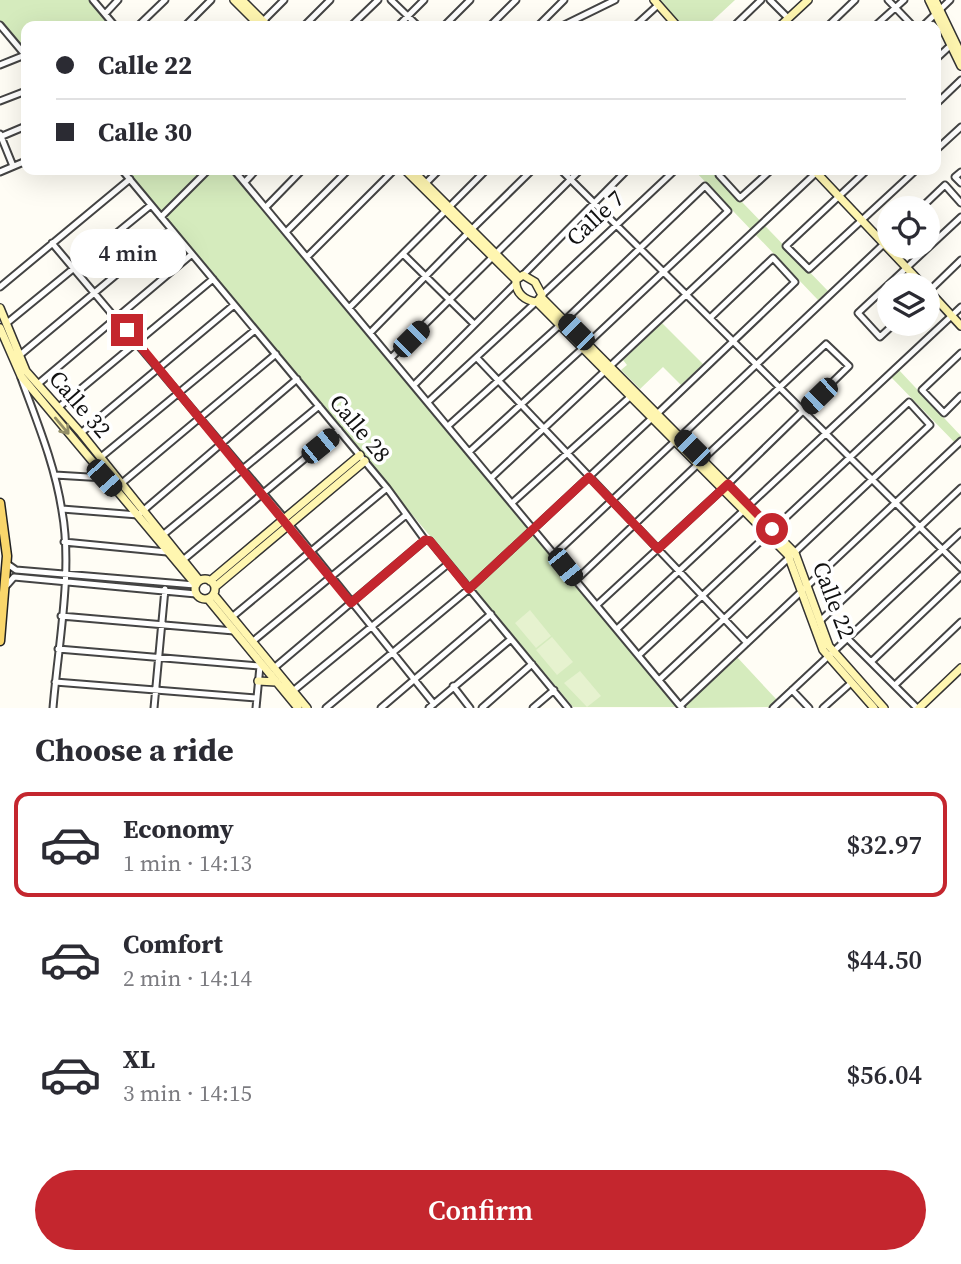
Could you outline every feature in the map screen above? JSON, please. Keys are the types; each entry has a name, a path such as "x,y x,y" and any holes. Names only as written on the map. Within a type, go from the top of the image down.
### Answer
{"main road":[{"path":"0,503 6,563 0,641"}],"street":[{"path":"93,0 111,21"},
{"path":"105,14 118,0"},
{"path":"143,21 165,0"},
{"path":"190,21 211,0"},
{"path":"234,0 258,21"},
{"path":"242,0 259,21"},
{"path":"266,21 284,0"},
{"path":"309,21 330,0"},
{"path":"356,21 378,0"},
{"path":"391,0 413,21"},
{"path":"403,21 424,0"},
{"path":"449,21 470,0"},
{"path":"494,21 516,0"},
{"path":"546,21 564,0"},
{"path":"572,21 615,0"},
{"path":"648,0 656,3 672,21"},
{"path":"739,21 761,0"},
{"path":"770,0 788,18"},
{"path":"785,21 808,0"},
{"path":"833,21 855,0"},
{"path":"888,0 908,21"},
{"path":"881,21 904,0"},
{"path":"929,0 956,41 961,54"},
{"path":"935,0 938,12"},
{"path":"928,21 950,0"},
{"path":"640,21 656,3"},
{"path":"1,27 21,49"},
{"path":"941,54 956,41"},
{"path":"956,41 961,66"},
{"path":"0,65 21,57"},
{"path":"941,99 961,80"},
{"path":"0,101 21,93"},
{"path":"941,145 961,127"},
{"path":"13,166 0,136 21,128"},
{"path":"0,172 21,163"},
{"path":"961,172 955,177 961,183"},
{"name":"Calle 28","path":"126,175 363,458 407,512 406,515 425,540 430,541 568,708"},
{"path":"161,217 203,175"},
{"path":"238,175 681,706 961,441"},
{"path":"244,182 251,175"},
{"path":"266,207 297,175"},
{"path":"286,232 343,175"},
{"path":"307,257 389,175"},
{"path":"410,175 518,279 523,296 539,299 535,282 518,279"},
{"path":"417,175 447,209"},
{"path":"426,183 434,175"},
{"path":"349,308 481,175"},
{"path":"370,333 527,175"},
{"path":"566,175 961,568"},
{"path":"391,358 574,175"},
{"path":"414,385 622,175"},
{"name":"Calle 7","path":"428,402 670,175"},
{"path":"719,175 740,198 765,175"},
{"path":"491,478 812,175"},
{"path":"820,175 877,234"},
{"path":"862,175 786,246 808,269 911,175"},
{"path":"0,287 130,179"},
{"path":"934,196 945,185 961,203"},
{"path":"447,426 563,323 705,186 728,211 469,452"},
{"path":"3,325 151,205"},
{"path":"901,273 961,216"},
{"path":"20,355 171,229"},
{"path":"52,243 263,492 415,680 432,706 511,639"},
{"path":"555,554 877,250"},
{"path":"38,384 192,254"},
{"path":"403,254 474,324"},
{"path":"326,708 469,589 795,282 773,258 710,318"},
{"path":"899,259 911,273"},
{"path":"940,280 961,260"},
{"path":"59,407 213,279"},
{"path":"877,295 858,313 877,334"},
{"name":"Calle 22","path":"539,299 792,555 830,655 873,707"},
{"path":"940,304 961,326"},
{"path":"81,433 234,305"},
{"path":"617,629 961,307"},
{"name":"Calle 32","path":"0,308 3,325 23,373 42,402 104,478 164,534 196,586"},
{"name":"Calle 32","path":"3,325 20,355 23,373 50,396 81,433 122,483 167,552 181,562"},
{"path":"101,457 255,330"},
{"path":"576,580 826,344 849,366 725,487 597,605"},
{"path":"961,353 922,390 944,413 961,397"},
{"path":"122,483 276,354"},
{"path":"477,358 747,643"},
{"name":"Calle 22","path":"608,368 631,396 655,416"},
{"path":"23,373 55,475 62,509 64,578 53,708"},
{"path":"62,509 141,512 297,379"},
{"path":"33,409 50,396"},
{"path":"512,503 631,396"},
{"path":"639,655 909,402 930,425 659,680"},
{"path":"164,534 319,405"},
{"path":"181,562 339,430"},
{"path":"196,586 201,599 363,458"},
{"path":"55,475 104,478"},
{"path":"232,617 387,488"},
{"path":"820,621 961,488"},
{"path":"252,642 406,515"},
{"path":"774,708 961,532"},
{"path":"274,668 425,540"},
{"path":"64,542 167,552"},
{"path":"6,563 13,569 36,575 165,587 196,586 212,590 252,642 276,682 298,708"},
{"path":"293,691 448,564"},
{"path":"5,588 14,577 36,575"},
{"path":"872,661 961,576"},
{"path":"154,708 165,587"},
{"name":"Calle 22","path":"805,588 820,621 830,655 884,708"},
{"path":"212,590 234,631 263,663"},
{"path":"382,708 491,614"},
{"path":"61,616 162,622 234,631"},
{"path":"895,685 961,622"},
{"path":"848,639 918,708 961,668"},
{"path":"58,649 263,663 274,668 307,708"},
{"path":"256,708 258,681 263,663"},
{"path":"482,708 532,664"},
{"path":"926,708 961,674"},
{"path":"258,681 276,682"},
{"path":"55,682 256,698"},
{"path":"823,708 851,683"},
{"path":"453,687 470,708"},
{"path":"533,708 554,690"},
{"path":"792,690 809,708"}],"green space":[{"path":"0,0 90,0 108,21 21,21 21,47 0,22"},
{"path":"658,0 735,0 712,21 679,21"},
{"path":"128,175 237,175 678,707 573,707"},
{"path":"699,175 716,175 828,291 818,300"},
{"path":"662,323 703,364 681,385 663,367 640,389 621,370 627,365 623,360"},
{"path":"898,369 961,436 961,449 890,376"},
{"path":"530,610 551,636 536,648 515,623"},
{"path":"552,637 573,662 557,675 536,650"},
{"path":"737,657 777,700 769,707 687,708 686,705"},
{"path":"580,671 601,696 587,707 564,683"}],"route":[{"path":"127,330 285,519 351,603 425,540 430,541 469,589 589,477 658,549 728,484 772,529"}]}
